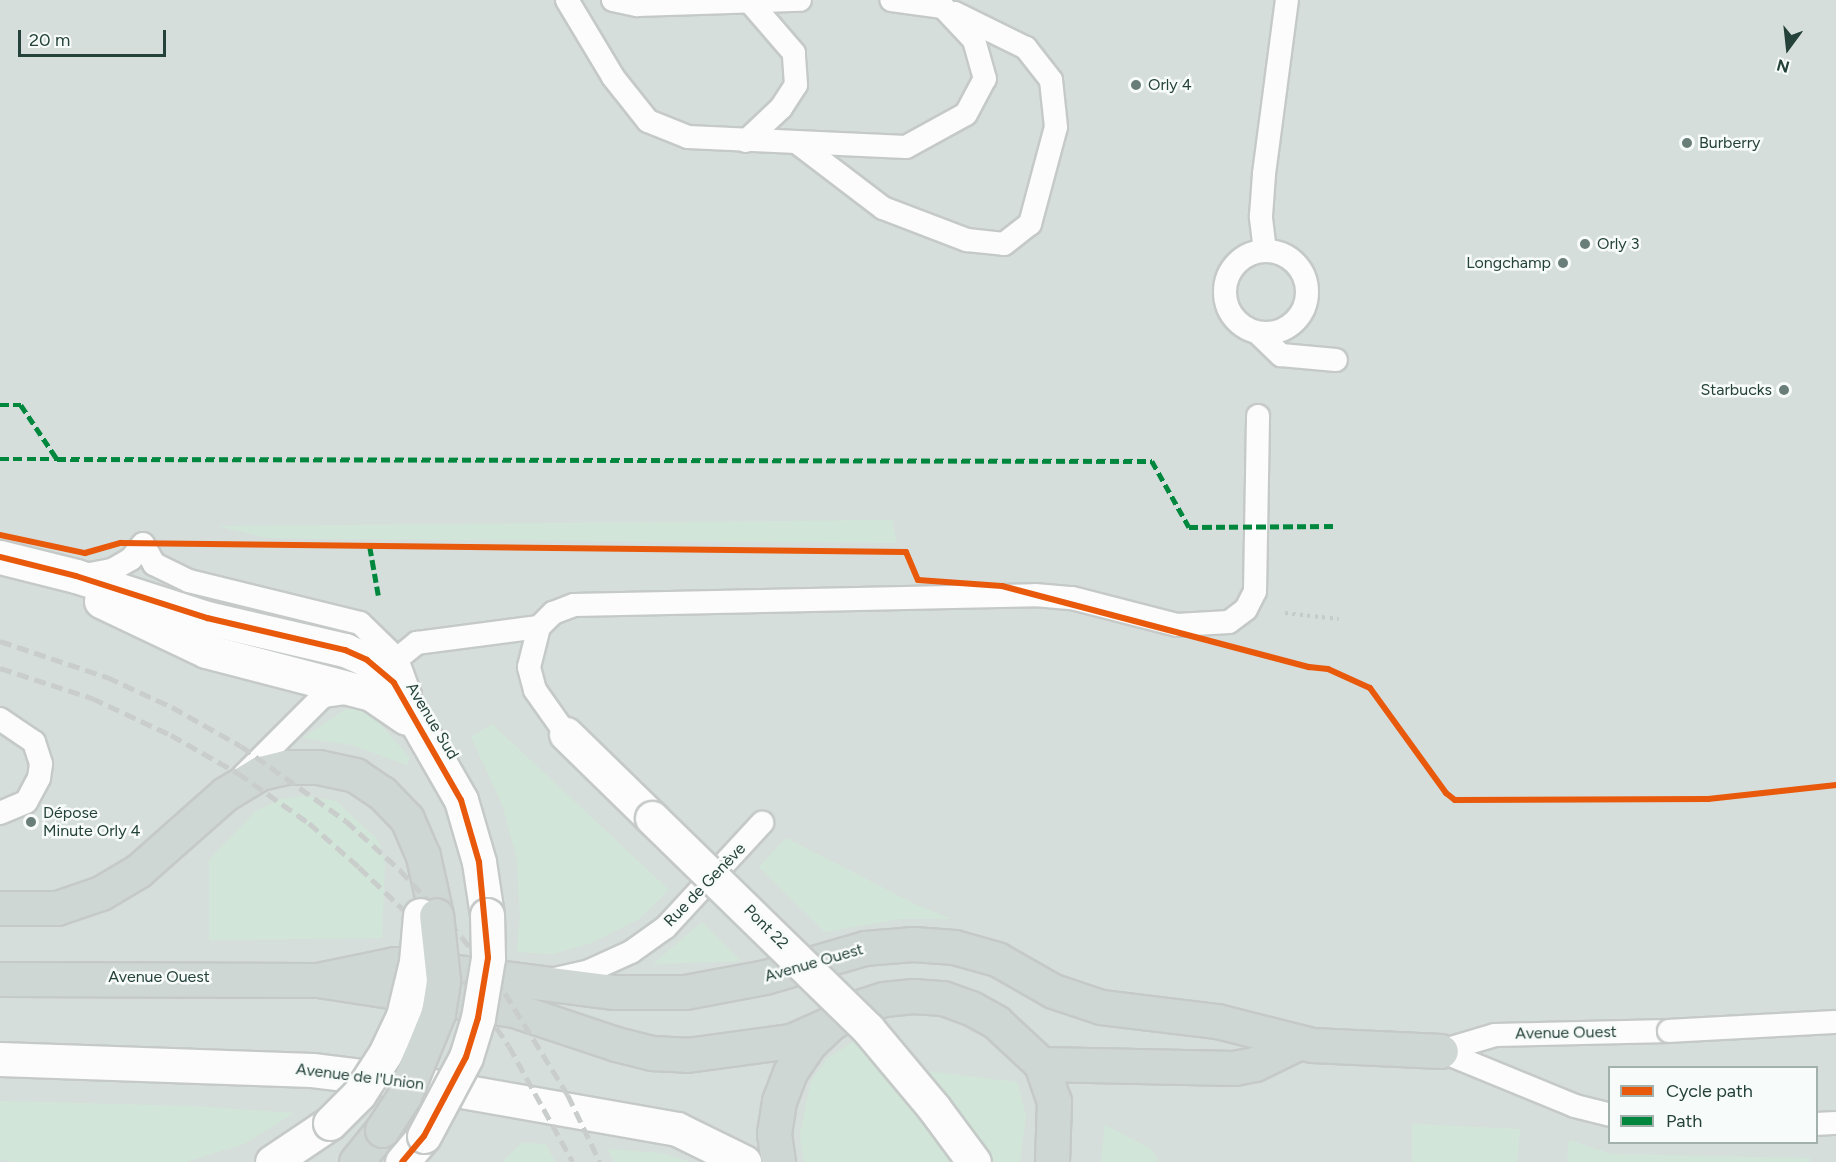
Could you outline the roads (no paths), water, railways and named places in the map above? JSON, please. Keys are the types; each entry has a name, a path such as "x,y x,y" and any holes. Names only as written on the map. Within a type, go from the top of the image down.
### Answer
{"main road":[{"path":"0,909 57,908 101,893 138,872 225,794 260,773 285,767 318,767 355,775 382,793 407,819 423,856 428,915 443,980 438,1013 404,1096 382,1130 356,1162"},
{"name":"Avenue Ouest","path":"318,980 395,964 544,981 614,992 685,992 765,977 865,948 913,944 944,946 998,959 1053,991 1101,1007 1216,1022 1298,1042 1442,1051"},
{"name":"Avenue Ouest","path":"0,979 200,977 318,980 514,1010 653,1053 687,1055 746,1049 791,1041 831,1023"},
{"path":"778,1162 774,1133 778,1101 790,1072 808,1045 831,1023 856,1008 884,999 913,996 943,999 996,1022 1041,1064 1054,1101 1052,1162"},
{"path":"1041,1064 1234,1068 1255,1064 1298,1042"}],"street":[{"name":"Avenue Sud","path":"8,559 76,576 207,618 345,650 394,683 461,800 479,862 487,915 488,958 478,1018 466,1057 424,1136 402,1162"},
{"path":"8,559 72,584 161,632 206,651 381,673"},
{"name":"Pont 22","path":"566,734 868,1029 934,1108 974,1162"},
{"path":"272,1162 330,1123 359,1094 385,1054 403,1016 428,915"},
{"name":"Avenue de l'Union","path":"0,1059 312,1070 411,1082 677,1129 744,1162"}],"lane":[{"path":"567,0 613,77 648,121 688,137 800,144 906,147 966,114 985,79 974,39 943,7"},
{"path":"612,0 637,5 800,0"},
{"path":"800,144 883,208 967,240 1004,244 1030,224 1056,127 1051,80 1026,48 943,7 891,0"},
{"path":"1265,250 1262,216 1264,174 1287,0"},
{"path":"746,141 781,108 796,85 794,53 776,27 750,2"},
{"path":"1258,333 1286,328 1304,309 1308,295 1300,268 1290,258 1265,250 1252,253 1231,270 1225,295 1235,320 1258,333 1281,355 1336,360"},
{"path":"566,734 534,690 529,667 539,627 553,613 574,605 852,597 1072,598 1177,625 1229,622 1246,609 1256,580 1258,416"},
{"path":"76,576 112,570 131,559 142,544 154,564 189,581 360,623 381,673"},
{"path":"225,794 323,696 347,691 381,673 417,643 539,627"},
{"path":"0,719 34,742 41,764 39,778 26,802 0,813"},
{"name":"Rue de Genève","path":"544,981 589,971 631,952 694,900 762,823"},
{"name":"Avenue Ouest","path":"1442,1051 1495,1035 1669,1031 1836,1022"},
{"path":"1442,1051 1565,1102 1608,1114"},
{"path":"1818,1124 1836,1123"}],"railway":[{"path":"0,641 107,677 172,707 241,746 346,821 400,870 462,937 505,993 568,1095 600,1162"},
{"path":"0,668 92,698 171,735 238,773 309,823 406,912 466,983 509,1046 573,1162"}],"place":[{"name":"Orly 4","path":"1136,85"},
{"name":"Burberry","path":"1687,143"},
{"name":"Orly 3","path":"1585,244"},
{"name":"Longchamp","path":"1563,263"},
{"name":"Starbucks","path":"1784,390"},
{"name":"Dépose Minute Orly 4","path":"31,822"}]}
